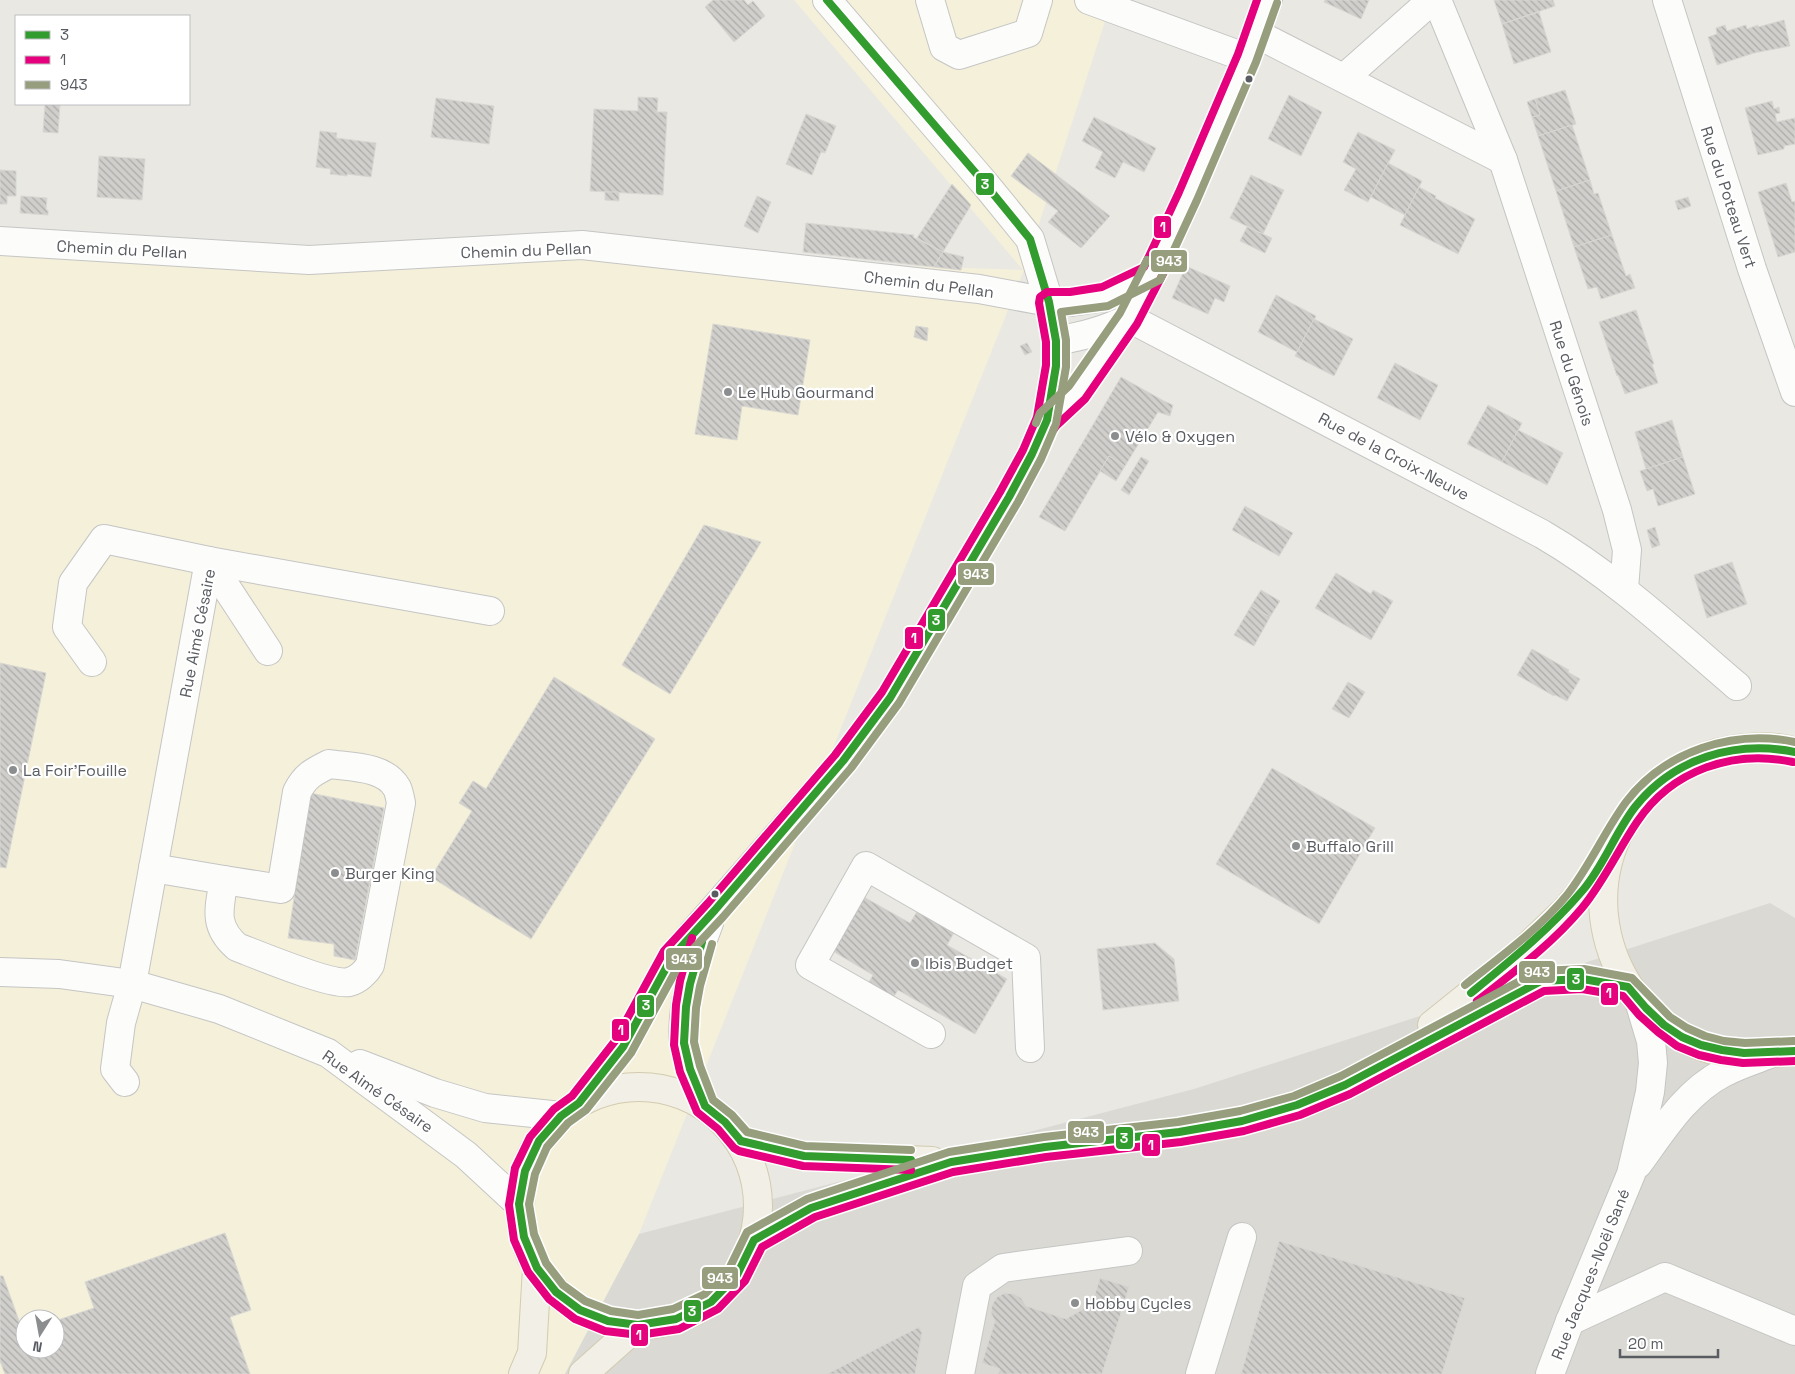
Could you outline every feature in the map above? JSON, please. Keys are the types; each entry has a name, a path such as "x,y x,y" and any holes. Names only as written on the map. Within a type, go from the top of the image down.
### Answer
{"main road":[{"path":"1395,1057 1449,1010 1518,956 1565,911 1585,888 1636,806 1656,785 1678,769 1702,757 1725,751 1764,747 1795,736"},
{"path":"1764,747 1795,752"},
{"path":"1615,842 1605,872 1603,897 1604,923 1610,949 1633,994 1659,1022 1703,1047 1730,1053 1783,1052"},
{"path":"754,1240 811,1208 951,1162 1045,1147 1179,1132 1242,1121 1297,1104 1344,1085 1541,980 1583,979 1633,994"},
{"path":"629,1086 656,1087 681,1094 705,1106 725,1122 741,1141 754,1171 759,1203 754,1240 737,1274 710,1302 676,1320 638,1325 608,1321 580,1310 556,1292 537,1268 524,1237 519,1204 525,1171 539,1141 570,1109 603,1092 629,1086"},
{"path":"741,1141 804,1156 951,1162"},
{"path":"524,1374 532,1353 537,1268"},
{"path":"582,1374 638,1325"}],"street":[{"path":"328,1053 435,1093 485,1108 570,1109 623,1047 672,957 687,938 715,910 843,761 890,698 1009,497 1032,454 1047,420 1056,366 1056,340 1049,302 1030,239 827,0"},
{"path":"930,0 944,47 959,55 1028,33 1038,0"},
{"path":"1089,0 1252,46 1344,78 1503,160"},
{"path":"1047,420 1077,393 1129,318 1152,274 1188,196 1252,46 1268,0"},
{"path":"1344,78 1432,0"},
{"name":"Rue du Génois","path":"1437,0 1503,160 1617,510 1627,550 1624,589"},
{"name":"Rue du Poteau Vert","path":"1667,0 1752,269 1787,345 1795,392"},
{"name":"Chemin du Pellan","path":"0,242 309,260 582,245 979,289 1049,302 1071,302 1105,297 1152,274"},
{"path":"1056,340 1087,335 1113,327 1129,318"},
{"name":"Rue de la Croix-Neuve","path":"1129,318 1575,553 1624,589 1737,686"},
{"path":"92,662 67,627 73,583 104,539 209,561 268,651"},
{"name":"Rue Aimé Césaire","path":"132,984 209,561 490,611"},
{"path":"153,868 281,889 298,792 303,780 314,771 329,764 370,770 386,775 397,788 400,803 372,958 366,973 349,982 331,981 237,948 227,938 220,925 218,911 224,880"},
{"path":"931,1034 810,965 866,866 1026,958 1030,1048"},
{"path":"705,1106 690,1069 684,1043 686,1007 699,948 715,910"},
{"name":"Rue Aimé Césaire","path":"0,972 59,974 132,984 219,1009 328,1053 466,1154 519,1204"},
{"path":"126,1082 115,1069 121,1023 132,984"},
{"name":"Rue Jacques-Noël Sané","path":"1550,1374 1631,1174 1650,1092 1653,1064 1651,1042 1633,994"},
{"name":"Rue Jacques-Noël Sané","path":"1631,1174 1678,1108 1704,1085 1724,1073 1783,1052"},
{"path":"1200,1374 1242,1237"},
{"path":"960,1374 977,1286 1002,1268 1128,1251"},
{"path":"1570,1321 1665,1277 1795,1331"}],"shaded area":[{"path":"794,0 1112,0 1024,270 639,1234 565,1374 0,1374 0,236 1023,270"},
{"path":"1770,903 1795,918 1795,1374 565,1374 639,1234 1194,1089"}],"building":[{"path":"713,0 744,0 748,5 753,1 765,16 734,42 705,7"},
{"path":"1325,0 1369,0 1361,19 1324,2"},
{"path":"1494,0 1553,0 1555,6 1502,24"},
{"path":"1539,12 1551,52 1514,64 1502,24"},
{"path":"1784,20 1790,46 1754,53 1717,65 1708,37 1717,34 1716,28 1725,25 1727,31 1746,25 1747,29"},
{"path":"1565,90 1576,124 1538,136 1532,117 1540,115 1535,99"},
{"path":"1289,95 1322,112 1301,156 1268,139"},
{"path":"638,97 658,98 657,112 667,112 663,195 590,191 594,109 638,111"},
{"path":"436,98 494,106 489,144 431,137"},
{"path":"1535,99 1540,115 1532,117 1527,102"},
{"path":"1772,101 1774,109 1779,107 1780,113 1775,114 1777,122 1795,118 1795,144 1784,146 1784,149 1758,155 1745,108"},
{"path":"45,105 60,105 58,133 43,132"},
{"path":"806,114 836,126 825,153 821,152 812,175 786,164"},
{"path":"1094,117 1156,148 1144,172 1123,162 1115,178 1095,168 1103,152 1082,141"},
{"path":"1572,125 1590,180 1556,191 1538,136"},
{"path":"320,131 337,133 336,138 376,143 371,177 330,174 331,169 316,167"},
{"path":"1358,132 1395,150 1368,202 1344,190 1356,169 1343,162"},
{"path":"1028,153 1110,216 1081,248 1048,222 1058,211 1011,176"},
{"path":"99,156 145,159 142,200 97,197"},
{"path":"1388,163 1422,181 1405,215 1371,197"},
{"path":"0,170 16,171 16,196 7,196 7,204 0,204"},
{"path":"1251,175 1284,190 1263,234 1230,218"},
{"path":"1590,180 1594,194 1598,193 1612,235 1574,247 1556,191"},
{"path":"1786,183 1792,202 1795,201 1795,252 1778,257 1758,192"},
{"path":"952,184 971,205 943,252 917,238"},
{"path":"1419,187 1436,196 1435,198 1475,219 1458,254 1400,225"},
{"path":"605,192 619,192 619,201 605,200"},
{"path":"21,196 47,198 46,210 48,210 48,215 20,213"},
{"path":"757,196 771,202 758,233 744,226"},
{"path":"1688,197 1691,206 1678,210 1675,201"},
{"path":"806,223 914,235 913,237 943,252 934,267 803,252"},
{"path":"1247,227 1272,238 1265,253 1240,241"},
{"path":"1612,235 1626,276 1630,274 1635,288 1601,299 1597,287 1588,289 1574,247"},
{"path":"943,252 964,257 961,270 934,267"},
{"path":"1186,266 1230,286 1224,302 1215,298 1208,314 1172,298"},
{"path":"1276,295 1316,316 1297,352 1258,332"},
{"path":"1636,310 1654,364 1652,364 1658,383 1625,394 1599,322"},
{"path":"1314,319 1353,339 1334,376 1295,356"},
{"path":"713,324 810,340 798,415 742,406 737,440 695,434"},
{"path":"916,326 928,328 927,341 914,337"},
{"path":"1027,343 1032,352 1025,355 1020,346"},
{"path":"1395,363 1438,385 1420,420 1377,398"},
{"name":"Vélo & Oxygen","path":"1121,377 1173,405 1170,416 1158,412 1125,466 1109,456 1065,531 1039,517"},
{"path":"1488,405 1522,423 1502,462 1467,444"},
{"path":"1672,420 1683,457 1646,469 1635,432"},
{"path":"1518,430 1563,453 1547,485 1502,462"},
{"path":"1109,456 1125,466 1116,481 1100,471"},
{"path":"1141,457 1149,461 1129,495 1121,490"},
{"path":"1683,457 1695,494 1658,506 1653,489 1647,491 1640,471"},
{"path":"1245,506 1293,533 1279,556 1232,530"},
{"path":"704,525 761,542 670,694 622,665"},
{"path":"1655,527 1660,545 1652,548 1647,530"},
{"path":"1732,562 1747,604 1707,618 1694,575"},
{"path":"1336,573 1371,594 1373,590 1393,601 1371,640 1315,608"},
{"path":"1261,590 1280,601 1270,617 1251,606"},
{"path":"1251,606 1270,617 1254,646 1234,635"},
{"path":"1532,649 1569,670 1568,672 1580,679 1567,701 1554,696 1517,675"},
{"name":"La Foir'Fouille","path":"0,663 46,673 6,868 0,867"},
{"path":"554,677 655,739 531,939 431,877 472,811 459,803 473,781 486,789"},
{"path":"1348,682 1365,692 1349,718 1332,709"},
{"name":"Buffalo Grill","path":"1272,768 1375,828 1319,924 1216,864"},
{"name":"Burger King","path":"310,793 384,808 355,960 334,956 334,944 288,938"},
{"name":"Ibis Budget","path":"862,896 910,923 918,910 955,931 947,945 1007,979 975,1034 898,990 891,1001 866,987 873,975 831,950"},
{"path":"1155,943 1174,959 1179,1001 1103,1010 1097,949"},
{"path":"225,1233 251,1310 230,1317 250,1374 5,1374 0,1361 0,1276 3,1276 15,1310 15,1359 65,1359 65,1318 94,1308 85,1282"},
{"path":"1279,1241 1465,1298 1442,1374 1241,1374"},
{"path":"1100,1278 1129,1287 1102,1374 998,1374 1000,1369 982,1363 995,1321 991,1313 992,1305 997,1297 1005,1293 1014,1294 1021,1298 1026,1306 1066,1319 1092,1304"},
{"path":"919,1327 922,1333 915,1374 827,1374"}],"transit line":[{"name":"3","path":"827,0 1030,239 1049,302 1056,341 1056,366 1047,420 1032,454 1009,497 890,698 843,761 715,910 672,957 623,1047 579,1103 561,1116 539,1141 525,1171 519,1204 524,1237 537,1268 556,1292 580,1310 608,1321 638,1325 676,1319 711,1302 737,1275 754,1240 811,1208 951,1162 1045,1147 1179,1132 1242,1121 1297,1105 1345,1085 1541,981 1583,979 1628,987 1664,1025 1682,1037 1701,1045 1744,1053 1795,1051"},
{"name":"1","path":"1257,0 1238,54 1179,192 1144,267 1102,287 1070,292 1047,292 1040,297 1039,303 1046,342 1046,365 1037,417 1023,450 1000,492 882,692 835,755 708,903 664,951 615,1041 572,1096 554,1109 530,1137 515,1168 509,1205 514,1240 528,1272 549,1299 575,1319 605,1331 639,1335 679,1329 718,1309 745,1281 762,1247 815,1217 953,1172 1046,1157 1181,1142 1244,1131 1300,1115 1350,1094 1544,991 1582,989 1623,996 1639,1015 1658,1032 1677,1046 1699,1055 1743,1063 1795,1061"},
{"name":"943","path":"1277,3 1256,62 1197,200 1160,280 1108,306 1061,312 1066,340 1066,367 1056,424 1041,459 1018,502 899,703 851,768 723,917 680,963 631,1053 586,1110 568,1123 547,1147 535,1174 529,1204 534,1234 546,1263 563,1285 585,1301 611,1311 638,1315 673,1309 705,1294 729,1269 747,1232 807,1199 949,1152 1044,1137 1178,1122 1240,1111 1294,1096 1341,1076 1539,971 1584,969 1632,978 1670,1017 1687,1028 1705,1036 1724,1041 1745,1043 1794,1041"},
{"name":"943","path":"1036,423 1040,413 1069,386 1120,313 1147,260"},
{"name":"1","path":"1054,429 1085,399 1137,324 1165,270"},
{"name":"943","path":"1465,985 1518,943 1556,908 1575,884 1626,802 1642,784 1660,769 1680,757 1702,748 1725,742 1748,739 1772,739 1795,742"},
{"name":"3","path":"1471,993 1529,944 1583,890 1635,807 1668,776 1687,765 1728,751 1772,749 1795,752"},
{"name":"1","path":"1477,1001 1558,934 1582,908 1637,822 1651,804 1668,789 1686,777 1706,768 1727,762 1748,759 1771,759 1793,762"},
{"name":"1","path":"692,938 680,981 676,1005 674,1045 680,1072 697,1112 718,1129 734,1148 739,1151 803,1166 911,1170"},
{"name":"3","path":"702,942 690,984 686,1007 684,1043 690,1069 705,1106 725,1122 741,1141"},
{"name":"943","path":"712,944 700,986 696,1008 694,1042 700,1066 713,1100 732,1115 747,1132 805,1146 911,1150"},
{"name":"3","path":"741,1141 804,1156 911,1160"}],"place":[{"name":"Le Hub Gourmand","path":"728,392"},
{"name":"Vélo & Oxygen","path":"1115,436"},
{"name":"La Foir'Fouille","path":"13,770"},
{"name":"Buffalo Grill","path":"1296,846"},
{"name":"Burger King","path":"335,873"},
{"name":"Ibis Budget","path":"915,963"},
{"name":"Hobby Cycles","path":"1075,1303"}]}
